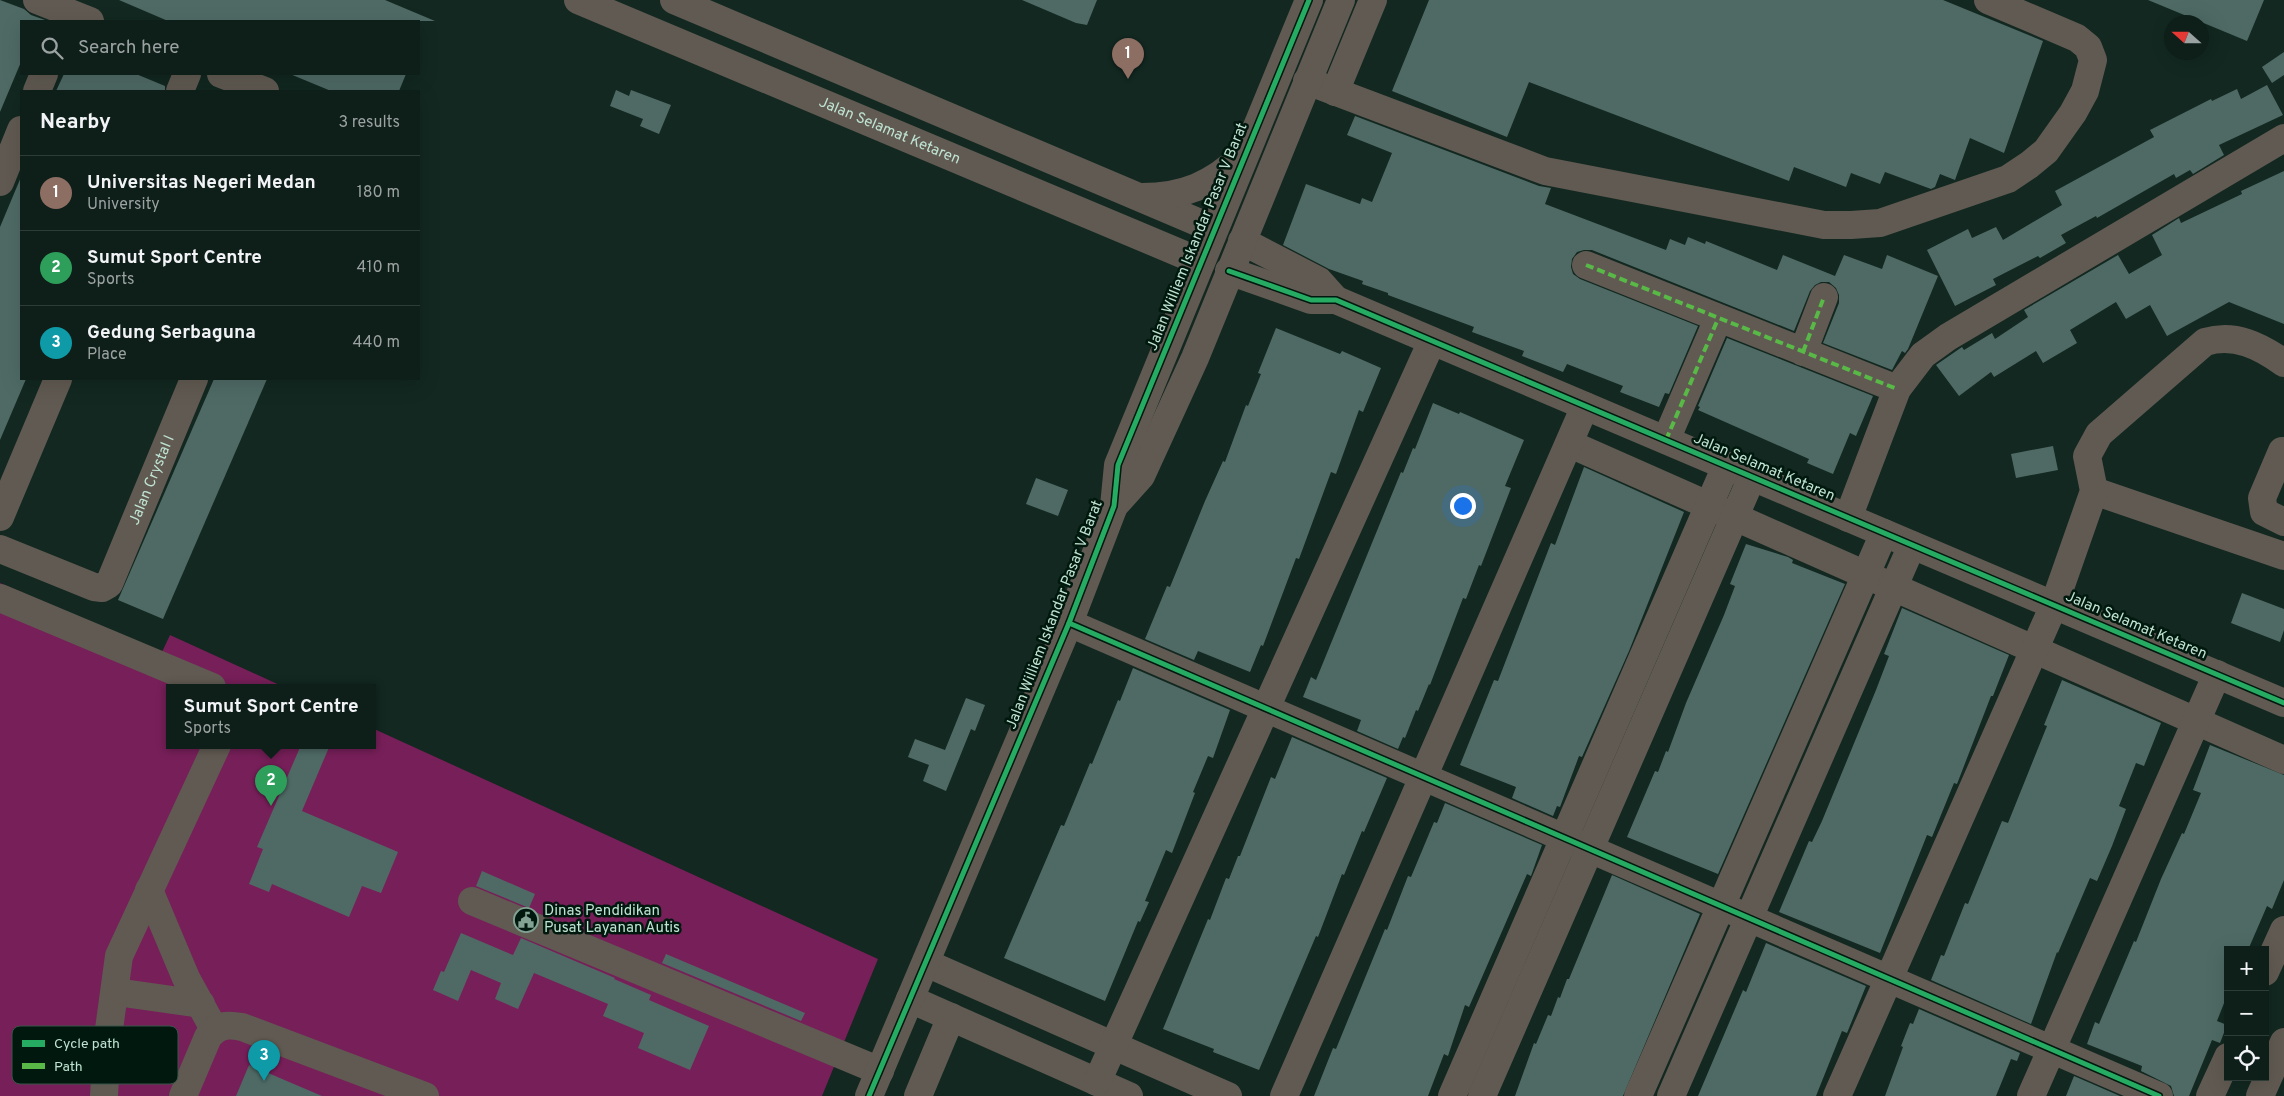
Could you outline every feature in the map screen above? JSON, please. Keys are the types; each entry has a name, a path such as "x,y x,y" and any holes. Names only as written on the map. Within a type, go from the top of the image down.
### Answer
{"street":[{"path":"37,0 75,18"},
{"name":"Jalan Selamat Ketaren","path":"578,0 1201,262"},
{"path":"674,0 1214,230"},
{"name":"Jalan Williem Iskandar Pasar V Barat","path":"870,1096 1069,624 1114,506 1118,465 1310,0"},
{"name":"Jalan Williem Iskandar Pasar V Barat","path":"1114,506 1141,476 1195,358 1341,0"},
{"path":"1335,92 1373,0"},
{"path":"1307,81 1545,171 1824,225 1880,223 2008,180 2046,151 2073,113 2085,91 2093,60 2088,47 2077,38 1988,0"},
{"path":"37,90 44,75"},
{"path":"180,90 187,75"},
{"path":"224,75 262,90"},
{"path":"864,120 876,86"},
{"path":"0,182 20,132"},
{"path":"1848,518 1897,389 1923,355 1935,345 2284,138"},
{"path":"1138,197 1162,197 1186,193 1209,183 1229,169 1246,152"},
{"name":"Jalan Selamat Ketaren","path":"1242,241 1319,281 1336,300"},
{"path":"1586,265 1897,389"},
{"name":"Jalan Selamat Ketaren","path":"1229,271 1311,300 1336,300 2284,703"},
{"path":"1803,352 1824,297"},
{"path":"1666,440 1718,319"},
{"path":"1837,1096 2054,606 2094,491 2087,456 2099,434 2205,342 2218,338 2244,342 2268,352 2284,363"},
{"path":"1098,1082 1432,341"},
{"path":"0,517 58,380"},
{"name":"Jalan Crystal I","path":"0,549 94,587 105,587 111,581 194,380"},
{"path":"1284,1096 1585,406"},
{"path":"1570,444 2284,760"},
{"path":"2282,451 2262,498 2264,512 2284,522"},
{"path":"1452,1096 1726,466"},
{"path":"1482,1096 1752,477"},
{"path":"2094,491 2282,551"},
{"path":"1640,1095 1884,533"},
{"path":"1671,1096 1912,545"},
{"path":"0,598 205,684"},
{"path":"1069,624 2159,1096"},
{"path":"1836,644 1864,656"},
{"path":"2032,1096 2218,674"},
{"path":"1808,709 1835,721"},
{"path":"110,1026 116,992 119,956 215,749"},
{"path":"1784,764 1811,776"},
{"path":"1761,816 1789,828"},
{"path":"149,890 186,978 214,1030"},
{"path":"472,901 880,1070"},
{"path":"2269,963 2284,930"},
{"path":"926,963 1228,1096"},
{"path":"1685,990 1712,1002"},
{"path":"116,992 201,1004"},
{"path":"910,999 1130,1096"},
{"path":"918,1096 951,1017"},
{"path":"183,1096 208,1037 214,1030 223,1025 242,1027 426,1096"},
{"path":"1663,1040 1690,1052"},
{"path":"2260,1096 2284,1042"},
{"path":"2210,1096 2224,1066"}],"shaded area":[{"path":"0,583 162,652 170,635 277,684 166,684 166,749 376,749 376,730 878,959 822,1096 0,1096"}],"building":[{"path":"0,0 45,20 20,20 20,64 0,112"},
{"path":"119,0 385,0 435,21 420,20 166,20"},
{"path":"1022,0 1097,0 1087,25 1076,23"},
{"path":"1429,0 1943,0 2043,41 2004,153 1970,138 1955,180 1940,174 1935,187 1931,189 1885,172 1880,184 1851,173 1846,187 1794,167 1789,181 1529,82 1507,137 1392,91"},
{"path":"2148,0 2264,0 2247,41 2209,25 2209,15 2184,15"},
{"path":"2284,52 2284,75 2272,83 2262,67"},
{"path":"64,75 138,75 165,86 165,90 56,90"},
{"path":"292,75 406,75 399,90 329,90"},
{"path":"2267,85 2283,115 2219,145 2224,155 2193,174 2190,170 2176,178 2174,174 2097,218 2096,216 2061,235 2066,243 2040,258 2038,256 1993,279 1996,285 1955,306 1927,250 1968,229 1972,238 1996,227 2003,240 2062,205 2055,191 2154,137 2150,130 2211,99 2212,101 2237,89 2241,99"},
{"path":"616,90 629,96 631,90 671,105 659,134 640,126 643,119 610,106"},
{"path":"1355,116 1539,186 1551,188 1545,204 1666,250 1670,239 1685,245 1688,237 1705,244 1706,241 1777,270 1783,255 1835,276 1844,255 1882,269 1887,255 1938,276 1908,349 1905,353 1902,351 1892,370 1823,343 1839,303 1839,295 1836,288 1829,282 1821,282 1810,291 1794,331 1592,250 1577,252 1572,259 1571,267 1573,274 1580,279 1698,326 1669,394 1665,393 1659,407 1620,392 1623,386 1567,364 1563,372 1522,356 1524,351 1472,332 1474,327 1362,284 1363,281 1329,269 1283,245 1306,184 1360,204 1362,198 1372,202 1392,153 1347,135"},
{"path":"2284,171 2284,324 2229,302 2167,336 2150,305 2126,319 2116,302 2070,330 2077,343 2043,363 2036,351 1994,377 1991,372 1959,396 1936,365 1962,347 1964,350 1992,333 1995,339 2028,317 2024,310 2118,255 2129,274 2162,255 2152,235 2179,218 2181,223 2242,194 2241,191"},
{"path":"20,179 20,380 26,380 0,440 0,227"},
{"path":"1276,328 1340,354 1342,351 1381,368 1363,412 1359,410 1336,474 1331,472 1299,559 1296,558 1263,646 1261,645 1250,672 1198,651 1194,660 1145,639 1167,586 1170,587 1223,461 1225,462 1246,405 1248,406 1261,374 1258,373"},
{"path":"1727,338 1873,396 1856,436 1850,433 1833,474 1807,463 1809,459 1698,410"},
{"path":"214,380 267,380 163,619 118,600"},
{"path":"1433,403 1459,414 1460,412 1524,440 1505,486 1511,488 1481,566 1479,565 1466,599 1463,598 1430,685 1398,749 1357,731 1361,720 1303,697 1311,677 1316,680 1401,472 1403,473 1413,448 1415,449"},
{"path":"2053,446 2058,470 2016,478 2011,454"},
{"path":"1584,467 1684,512 1629,651 1582,757 1579,756 1560,807 1557,806 1553,816 1512,798 1516,787 1460,765 1494,680 1498,681 1551,543 1555,545"},
{"path":"1036,478 1068,490 1058,516 1026,504"},
{"path":"1746,544 1788,557 1793,560 1792,563 1845,584 1718,874 1627,837 1655,771 1658,772 1666,751 1668,752 1686,703 1724,615 1735,586 1730,584"},
{"path":"2242,593 2284,609 2284,630 2280,642 2231,623"},
{"path":"1902,608 2009,655 1957,784 1954,783 1932,837 1927,835 1880,953 1779,912 1809,841 1812,842 1822,821 1876,690 1889,656 1884,654"},
{"path":"1133,668 1230,710 1213,758 1208,756 1193,792 1195,793 1172,853 1166,850 1145,901 1149,902 1140,922 1138,921 1105,1001 1004,958 1061,825 1064,826"},
{"path":"2062,680 2161,723 2144,766 2136,763 2119,806 2126,809 2112,846 2097,881 2090,878 2057,952 2031,1024 1931,980 1941,955 1944,956 1965,903 1968,904 2002,821 2008,823 2047,726 2044,725"},
{"path":"966,698 985,705 975,731 971,729 946,791 923,781 929,765 908,757 915,739 945,750"},
{"path":"1292,737 1387,778 1344,875 1342,874 1318,937 1316,936 1259,1070 1213,1052 1214,1049 1163,1029 1226,878 1229,879 1238,856 1240,856 1271,777 1275,779"},
{"path":"2210,745 2284,775 2284,880 2272,909 2267,906 2250,946 2224,946 2224,1003 2217,1021 2224,1024 2224,1033 2220,1043 2212,1040 2189,1096 2174,1096 2171,1086 2141,1071 2142,1066 2087,1044 2095,1022 2099,1024 2134,941 2136,942 2161,879 2182,833 2184,834 2201,793 2193,790"},
{"path":"299,749 328,749 302,811 398,852 381,893 362,886 349,917 272,884 269,892 249,884 263,849 257,847"},
{"path":"1445,803 1542,845 1531,876 1527,874 1469,1007 1465,1005 1448,1056 1444,1054 1428,1096 1314,1096 1333,1048 1336,1049 1385,929 1387,930 1408,876 1411,877 1434,822 1437,823"},
{"path":"482,871 535,894 529,908 476,886"},
{"path":"1612,875 1700,914 1623,1096 1515,1096 1534,1043 1536,1044 1548,1015 1551,1016 1558,997 1560,998 1567,979 1569,979"},
{"path":"461,933 513,955 521,938 615,978 651,995 649,1000 709,1026 690,1070 638,1048 644,1033 603,1016 608,1004 534,973 518,1009 495,999 501,983 471,970 458,1001 433,990 441,971 444,972"},
{"path":"1766,943 1866,986 1847,1033 1842,1031 1816,1096 1698,1096 1743,990 1746,992"},
{"path":"666,954 805,1013 801,1021 662,963"},
{"path":"1919,1009 2020,1053 2017,1061 2011,1059 1996,1096 1885,1096 1903,1047 1901,1046 1910,1023 1913,1024"},
{"path":"249,1065 322,1096 236,1096"},
{"path":"2074,1076 2120,1096 2066,1096"}],"marked path":[{"path":"1586,265 1897,389"},
{"path":"1803,352 1824,297"},
{"path":"1666,440 1718,319"}],"cycle path":[{"path":"869,1096 1069,623 1114,506 1118,465 1309,0"},
{"path":"1229,271 1311,300 1336,300 2284,703"},
{"path":"1069,623 2159,1096"}],"place":[{"name":"Universitas Negeri Medan","path":"1128,79"},
{"name":"Sumut Sport Centre","path":"271,806"},
{"name":"Dinas Pendidikan Pusat Layanan Autis","path":"526,920"},
{"name":"Gedung Serbaguna","path":"264,1081"}]}
